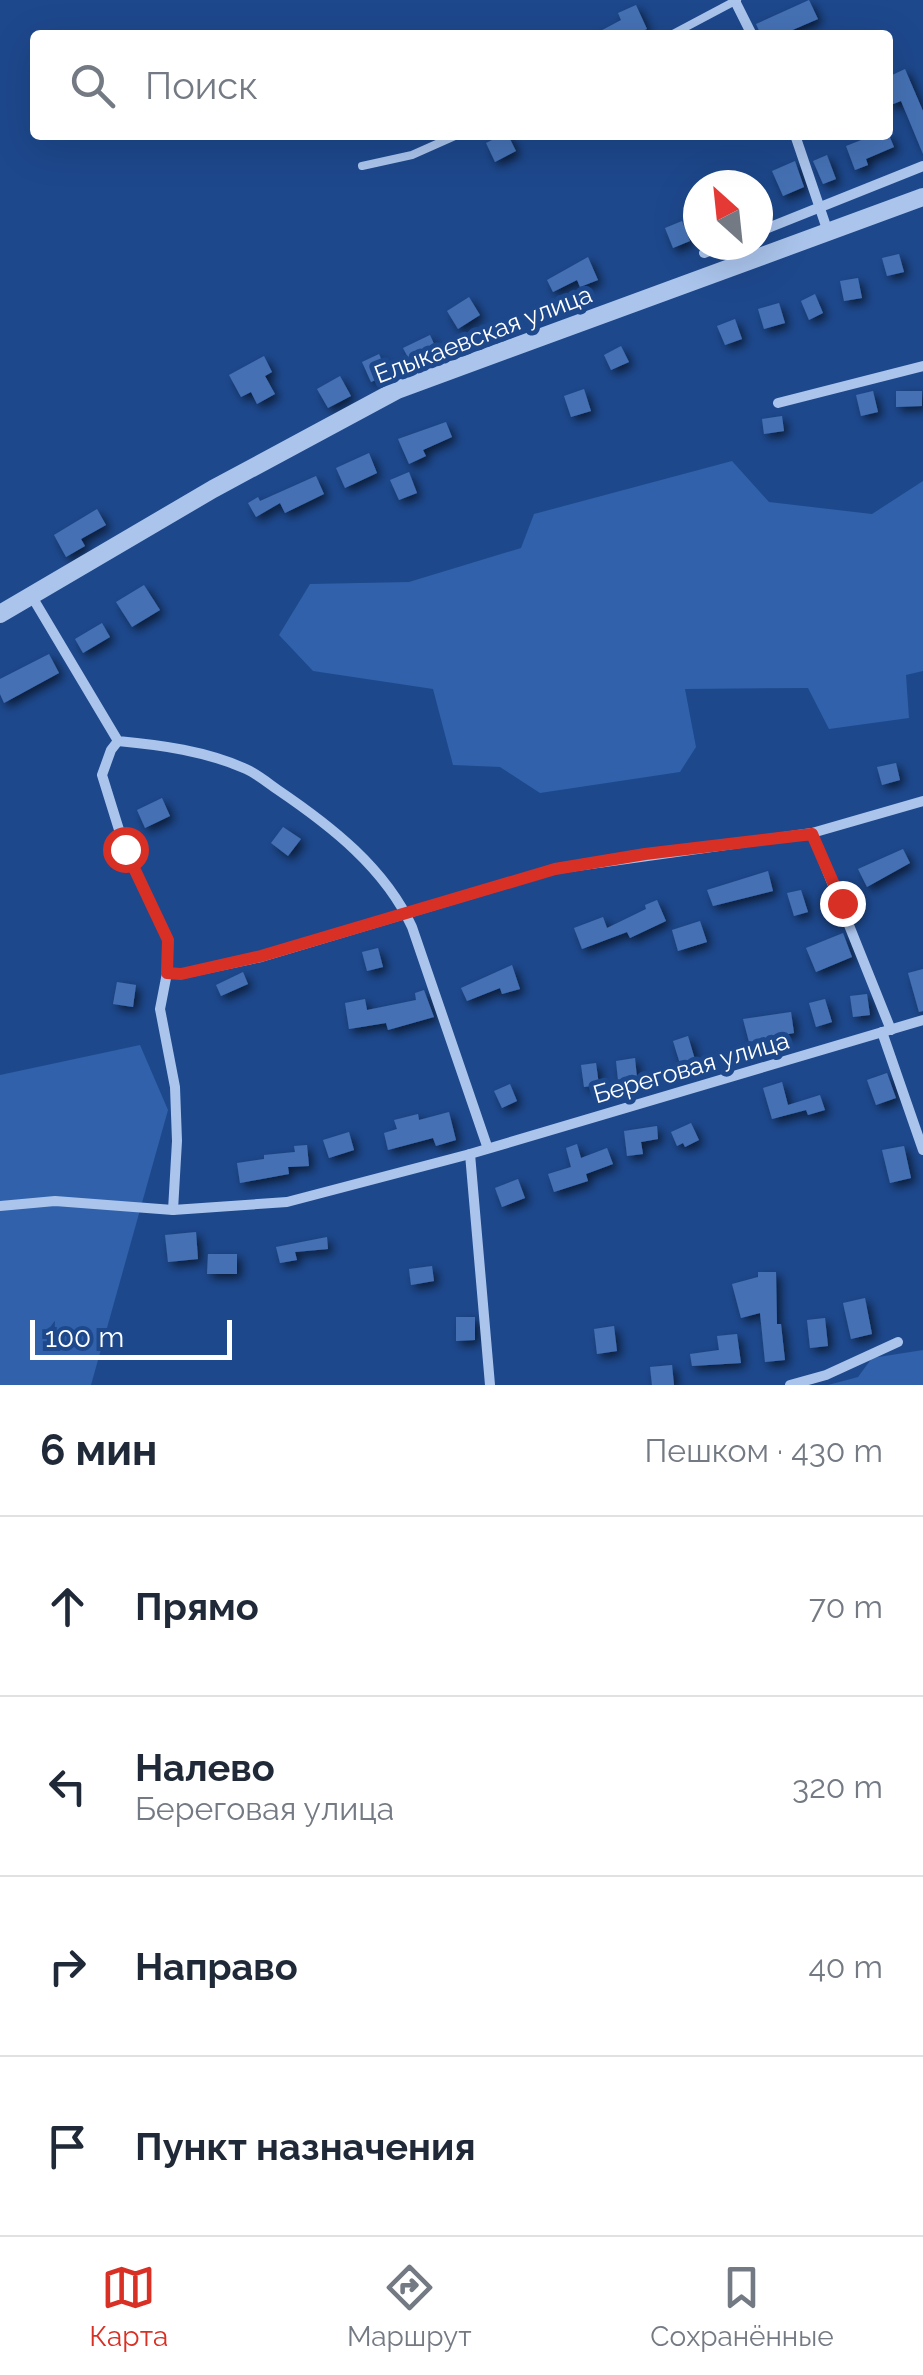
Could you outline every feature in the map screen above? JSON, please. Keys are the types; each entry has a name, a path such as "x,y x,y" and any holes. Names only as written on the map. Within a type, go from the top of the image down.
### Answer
{"street":[{"path":"736,0 750,30"},
{"path":"798,140 828,232"},
{"path":"773,226 923,166"},
{"name":"Елыкаевская улица","path":"0,614 259,464 398,390 923,197"},
{"path":"778,402 923,366"},
{"path":"31,595 118,740"},
{"path":"118,740 174,746 248,769 341,836 374,868 405,912 487,1146"},
{"path":"118,740 110,750 102,775 125,849 168,940 160,1009 175,1086 174,1210"},
{"path":"167,973 181,974 261,956 555,869 812,834 923,801"},
{"path":"812,834 887,1032 923,1150"},
{"name":"Береговая улица","path":"0,1206 55,1201 174,1210 287,1202 470,1154 923,1020"},
{"path":"470,1154 490,1385"},
{"path":"790,1385 826,1376 898,1342"}],"lane":[{"path":"680,30 736,0"},
{"path":"362,166 412,155 446,140"}],"shaded area":[{"path":"732,461 769,502 872,514 923,481 923,671 906,675 909,718 829,729 808,688 685,689 696,747 680,772 540,793 500,767 453,765 433,689 313,671 279,635 310,584 409,582 521,548 534,514"},
{"path":"140,1045 168,1110 91,1385 0,1385 0,1075"},
{"path":"923,1350 923,1385 828,1385 858,1377 872,1358"}],"building":[{"path":"809,0 818,19 793,30 759,30 756,24"},
{"path":"636,5 647,29 602,30 621,20 618,13"},
{"path":"905,69 923,111 923,154 901,101 893,104 893,75"},
{"path":"510,140 516,151 495,162 486,143"},
{"path":"861,140 891,140 894,147 866,159 868,165 855,170 846,146"},
{"path":"827,155 836,179 823,184 813,161"},
{"path":"795,161 804,187 783,196 773,171"},
{"path":"682,221 683,244 673,248 665,228"},
{"path":"899,254 904,272 887,276 882,258"},
{"path":"588,257 598,280 580,287 577,280 553,292 547,280"},
{"path":"858,278 862,298 844,301 840,281"},
{"path":"815,294 823,313 809,320 801,301"},
{"path":"469,297 480,315 458,329 447,311"},
{"path":"779,303 785,323 764,329 758,309"},
{"path":"735,319 742,339 725,345 717,326"},
{"path":"430,335 439,355 413,367 403,348"},
{"path":"621,346 629,362 611,370 604,355"},
{"path":"379,354 388,375 371,382 362,362"},
{"path":"264,356 272,372 265,376 275,394 257,404 251,392 241,397 229,375"},
{"path":"340,376 351,396 328,408 317,389"},
{"path":"584,389 591,411 571,417 564,396"},
{"path":"873,391 878,412 861,416 856,395"},
{"path":"896,391 922,391 922,406 896,407"},
{"path":"782,416 784,431 764,434 762,419"},
{"path":"446,422 452,437 423,450 426,456 409,464 398,439"},
{"path":"369,453 377,473 345,488 336,468"},
{"path":"409,472 417,493 399,500 390,480"},
{"path":"316,476 324,494 285,513 280,503 256,517 248,503 258,497 260,501"},
{"path":"97,509 106,525 81,539 85,546 66,557 54,535"},
{"path":"144,585 160,610 132,627 116,602"},
{"path":"102,623 110,637 83,653 75,639"},
{"path":"49,654 59,673 4,703 0,679"},
{"path":"896,763 900,780 882,785 877,767"},
{"path":"162,798 170,816 145,828 137,810"},
{"path":"283,827 301,839 288,856 271,843"},
{"path":"903,849 910,863 867,887 858,869"},
{"path":"768,871 773,891 713,906 707,890"},
{"path":"801,890 808,912 794,916 787,893"},
{"path":"657,900 666,921 630,938 627,932 582,949 574,928 603,917 607,928"},
{"path":"700,921 707,942 678,951 672,930"},
{"path":"843,933 852,957 816,972 806,948"},
{"path":"378,948 383,967 367,971 362,952"},
{"path":"512,965 520,989 502,994 500,988 467,1001 461,988"},
{"path":"923,969 923,1011 919,1012 908,973"},
{"path":"243,972 248,984 221,996 216,985"},
{"path":"117,982 136,985 133,1007 113,1004"},
{"path":"424,990 434,1017 388,1030 386,1023 349,1029 345,1003 365,999 367,1010 416,1000 415,993"},
{"path":"867,994 870,1015 853,1017 850,996"},
{"path":"825,999 832,1022 816,1027 809,1003"},
{"path":"791,1012 794,1033 749,1042 743,1019"},
{"path":"688,1036 696,1063 681,1067 673,1041"},
{"path":"635,1058 637,1078 618,1080 616,1061"},
{"path":"596,1063 599,1085 584,1087 581,1065"},
{"path":"887,1073 896,1098 876,1105 867,1080"},
{"path":"782,1082 788,1105 820,1095 825,1110 808,1115 806,1110 772,1119 763,1088"},
{"path":"510,1084 517,1101 502,1108 494,1091"},
{"path":"449,1112 456,1140 436,1146 433,1138 388,1150 384,1133 397,1129 394,1120 418,1114 419,1120"},
{"path":"691,1123 699,1140 685,1147 683,1143 677,1146 671,1132"},
{"path":"657,1126 658,1139 641,1142 643,1154 627,1156 624,1131"},
{"path":"349,1132 354,1150 329,1158 323,1140"},
{"path":"577,1144 581,1158 607,1148 613,1164 586,1174 588,1181 554,1192 548,1174 571,1167 566,1148"},
{"path":"307,1145 309,1166 288,1167 289,1174 240,1183 237,1163 295,1152 294,1146"},
{"path":"904,1146 911,1178 890,1183 882,1150"},
{"path":"518,1179 525,1198 502,1207 495,1188"},
{"path":"196,1232 198,1259 168,1262 165,1235"},
{"path":"327,1237 328,1249 295,1252 297,1260 280,1263 276,1247"},
{"path":"208,1254 237,1254 237,1274 207,1274"},
{"path":"432,1266 434,1281 411,1285 409,1269"},
{"path":"758,1272 776,1272 777,1324 781,1324 785,1360 765,1362 760,1313 741,1318 732,1284 758,1277"},
{"path":"865,1298 872,1334 851,1339 843,1303"},
{"path":"456,1317 475,1317 475,1340 456,1341"},
{"path":"825,1318 828,1346 810,1348 807,1320"},
{"path":"614,1326 617,1351 597,1354 594,1329"},
{"path":"737,1334 741,1363 692,1366 690,1354 719,1350 717,1336"},
{"path":"672,1365 674,1385 652,1385 650,1367"}],"route":[{"path":"125,849 168,940 167,973 181,974 261,956 555,869 812,834 842,903"}]}
